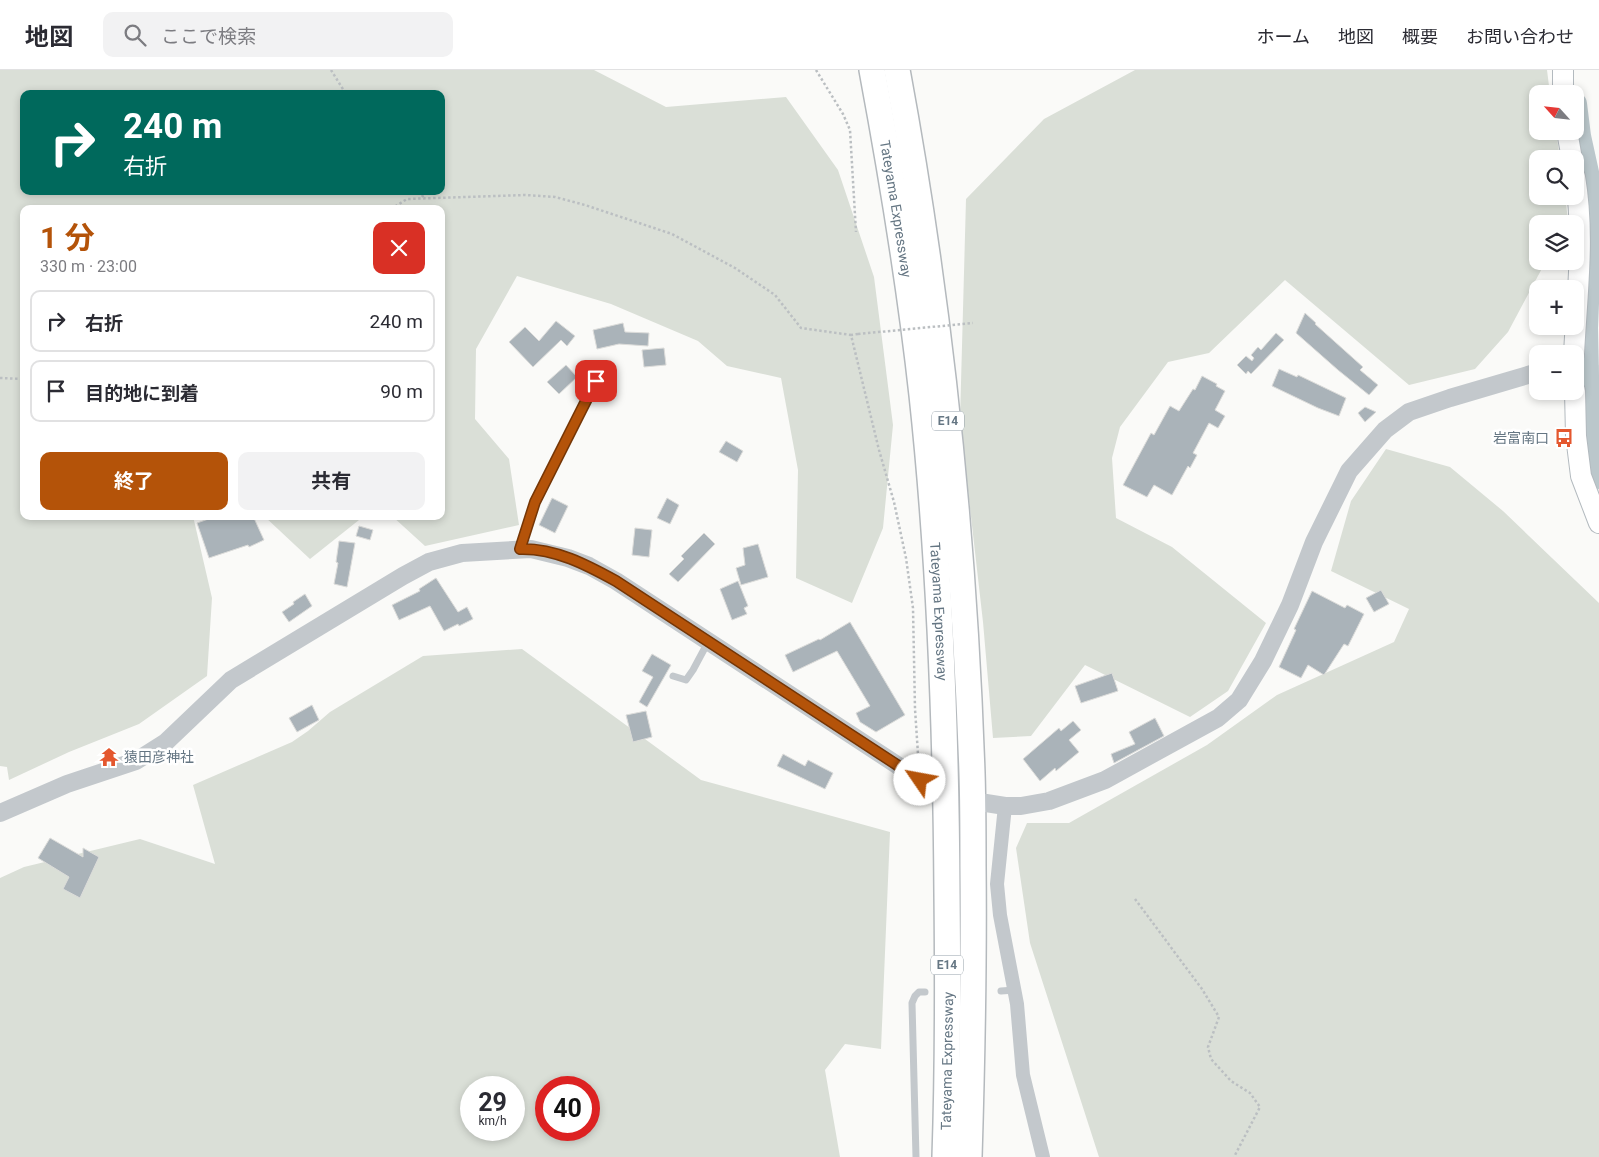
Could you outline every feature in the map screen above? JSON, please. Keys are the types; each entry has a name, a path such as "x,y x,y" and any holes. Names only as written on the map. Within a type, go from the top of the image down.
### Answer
{"highway":[{"name":"Tateyama Expressway","path":"872,70 903,254 921,386 937,571 946,772 947,1065 945,1157"},
{"name":"Tateyama Expressway","path":"897,70 930,266 947,401 962,580 972,775 974,946 969,1157"}],"main road":[{"path":"1563,70 1563,85"},
{"path":"1574,345 1580,237 1579,205"},
{"path":"1575,400 1576,436 1581,476 1599,524"}],"street":[{"path":"986,803 1021,806 1049,801 1105,780 1218,718 1239,700 1263,662 1290,605 1314,542 1349,471 1385,430 1409,412 1529,375"},
{"path":"0,813 67,784 136,761 166,742 231,680 429,562 462,553 531,548 589,566 616,581 917,778"},
{"path":"1006,806 997,884 1000,916 1008,991 1017,1004 1023,1075 1043,1157"}],"lane":[{"path":"520,549 535,502 596,381"},
{"path":"673,676 686,680 708,642"},
{"path":"916,1157 912,1004 919,992 925,992"}],"path":[{"path":"330,70 343,90"},
{"path":"816,70 843,114 850,130 856,232"},
{"path":"397,205 407,199 424,198 525,195 555,197 672,234 735,268 775,295 801,328 858,334 973,323"},
{"path":"851,334 879,450 894,502 906,558 913,608 918,754 917,778"},
{"path":"0,378 20,379"},
{"path":"1135,899 1202,989 1219,1017 1208,1047 1211,1060 1232,1081 1250,1093 1260,1107 1234,1157"}],"shaded area":[{"path":"0,70 594,70 666,107 786,97 838,170 874,277 893,425 883,528 852,603 796,578 798,470 781,378 727,366 698,341 611,304 517,276 476,349 475,419 509,459 519,525 425,546 396,520 445,520 445,205 20,205 20,520 194,520 212,598 207,676 139,724 69,752 9,780 7,767 0,766"},
{"path":"1135,70 1547,70 1549,85 1529,85 1529,140 1557,140 1559,150 1529,150 1529,205 1566,205 1567,215 1529,215 1529,270 1541,270 1536,280 1529,280 1529,293 1508,332 1475,369 1409,385 1285,280 1209,353 1168,362 1120,427 1112,458 1116,518 1172,547 1266,623 1228,691 1190,717 1085,665 1031,736 993,738 983,622 960,420 966,199 1044,119"},
{"path":"1590,364 1599,365 1599,507 1584,461 1584,372"},
{"path":"1386,449 1450,467 1503,511 1599,603 1599,1157 1099,1157 1030,943 1016,848 1027,823 1069,823 1207,745 1277,695 1394,642 1409,609 1331,571 1351,501"},
{"path":"268,520 359,520 310,559"},
{"path":"522,649 701,780 890,832 881,1049 845,1044 825,1070 840,1157 0,1157 0,878 24,867 140,839 215,864 193,785 292,742 330,712 423,656"}],"building":[{"path":"1305,313 1363,367 1360,370 1378,385 1369,395 1296,333"},
{"path":"556,321 575,336 567,346 561,340 533,367 509,342 525,327 539,341"},
{"path":"623,323 625,332 649,333 648,346 619,344 597,349 593,330"},
{"path":"1276,333 1284,340 1251,374 1248,371 1246,374 1237,365 1246,356 1252,361 1254,358 1251,355 1258,347 1261,350"},
{"path":"664,348 666,365 644,367 642,350"},
{"path":"586,364 593,374 584,382 576,371"},
{"path":"566,365 577,377 559,394 547,382"},
{"path":"1279,369 1297,377 1298,375 1346,398 1339,416 1272,386"},
{"path":"1202,376 1225,391 1215,410 1225,416 1218,428 1209,423 1193,453 1197,455 1190,468 1188,466 1172,495 1154,485 1147,497 1123,485 1151,433 1154,435 1170,406 1179,411 1193,389 1195,390"},
{"path":"1365,407 1376,412 1365,422 1358,413"},
{"path":"726,441 743,451 737,462 719,452"},
{"path":"552,498 568,506 555,533 539,525"},
{"path":"667,498 679,505 670,524 657,518"},
{"path":"206,520 255,520 264,540 249,547 248,545 209,558 197,523"},
{"path":"359,526 373,530 370,540 356,536"},
{"path":"635,528 652,530 649,557 632,555"},
{"path":"704,533 715,544 678,582 669,574 684,559 681,556"},
{"path":"339,541 355,543 347,587 334,584 338,563 336,562"},
{"path":"758,544 768,577 741,585 736,568 745,565 743,548"},
{"path":"436,578 458,612 467,607 473,619 444,631 430,606 399,620 392,605 420,591 419,589"},
{"path":"738,581 748,606 744,608 747,614 732,620 720,589"},
{"path":"1381,590 1389,604 1374,612 1366,598"},
{"path":"1312,591 1345,608 1347,605 1364,614 1348,646 1344,644 1324,675 1308,665 1301,678 1279,667"},
{"path":"305,594 312,606 289,622 282,612"},
{"path":"850,622 905,715 876,732 860,722 856,713 870,706 837,651 793,672 785,655 820,640"},
{"path":"652,654 671,665 647,707 639,702 653,677 642,671"},
{"path":"1112,673 1118,691 1081,703 1075,686"},
{"path":"312,705 319,720 297,732 289,718"},
{"path":"646,711 652,737 633,742 626,715"},
{"path":"1155,718 1164,736 1114,763 1111,754 1135,744 1129,732"},
{"path":"1073,721 1081,730 1069,740 1079,752 1056,771 1055,768 1040,781 1023,759 1059,728 1061,731"},
{"path":"783,754 805,766 808,760 833,773 825,789 777,766"},
{"path":"50,838 83,857 83,848 99,857 80,898 63,889 69,877 38,858"}],"waterway":[{"path":"1580,140 1597,218 1589,254 1586,328 1589,470 1599,477"}],"tunnel":[{"path":"920,780 983,802"}],"place":[{"name":"岩富南口","path":"1564,438"},
{"name":"猿田彦神社","path":"109,757"}],"route":[{"path":"596,381 535,502 520,549 531,548 568,558 589,566 616,581 920,780"}]}
